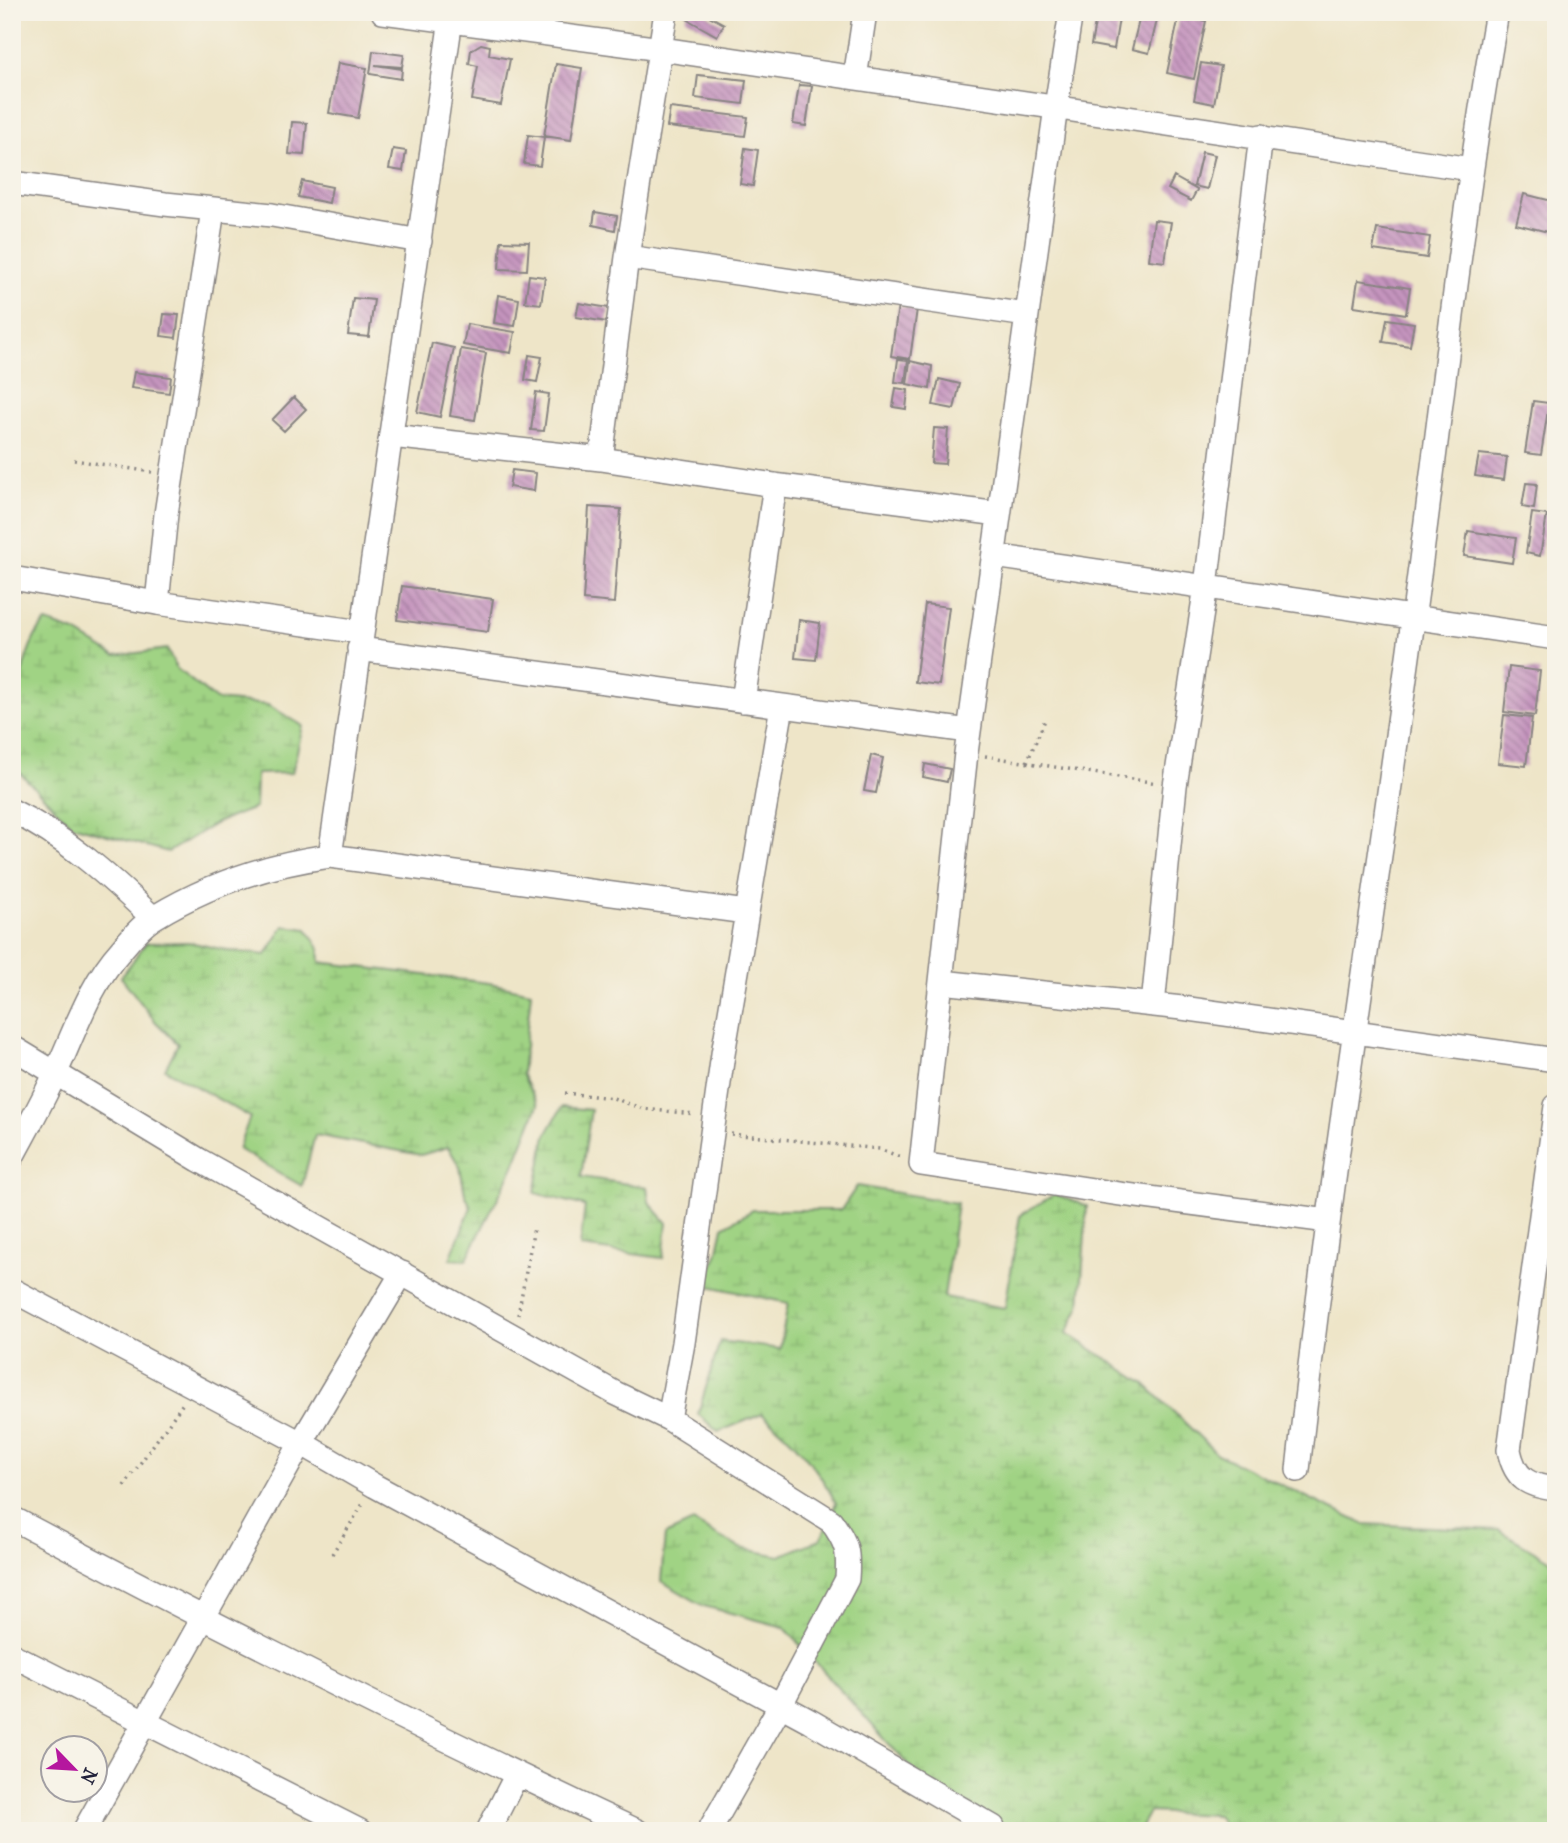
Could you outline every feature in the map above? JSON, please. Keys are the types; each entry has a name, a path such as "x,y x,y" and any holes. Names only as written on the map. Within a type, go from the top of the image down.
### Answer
{"street":[{"path":"383,12 451,17 1471,169"},
{"path":"601,459 627,257 666,12"},
{"path":"855,78 865,12"},
{"path":"1071,12 967,742 921,1164 1120,1194 1328,1221"},
{"path":"1298,1470 1328,1221 1413,618 1471,169 1497,12"},
{"path":"330,856 451,17"},
{"path":"1153,1005 1175,786 1206,586 1261,136"},
{"path":"12,183 213,210 272,215 420,241"},
{"path":"157,603 172,475 213,210"},
{"path":"627,257 1027,315"},
{"path":"391,436 601,459 999,514"},
{"path":"743,701 775,485"},
{"path":"994,556 1556,638"},
{"path":"12,579 360,641 782,706 967,742"},
{"path":"668,1419 683,1343 746,912 782,706"},
{"path":"12,811 51,831 75,849 153,918"},
{"path":"12,1157 56,1073 80,1017 120,950 153,918 258,870 292,861 330,856 746,912"},
{"path":"942,982 1153,1005 1556,1060"},
{"path":"12,1047 199,1160 615,1393 668,1419 831,1521 845,1540 849,1556 847,1578 780,1706 709,1831"},
{"path":"1556,1106 1509,1450 1512,1465 1521,1478 1539,1487 1556,1489"},
{"path":"84,1831 302,1443 402,1273"},
{"path":"12,1290 302,1443 375,1486 810,1721 993,1827"},
{"path":"12,1518 204,1619 636,1831"},
{"path":"12,1655 360,1831"},
{"path":"488,1831 517,1774"}],"path":[{"path":"74,460 172,475"},
{"path":"1027,762 1045,720"},
{"path":"967,742 1027,762 1175,786"},
{"path":"565,1093 614,1098 643,1109 713,1124 880,1149 921,1164"},
{"path":"514,1337 534,1228"},
{"path":"124,1486 195,1386"},
{"path":"332,1553 375,1486"}],"green space":[{"path":"46,622 75,632 115,656 167,649 177,669 216,700 268,705 303,726 292,773 256,774 255,808 218,822 168,852 72,825 12,765 16,711 23,669 29,650"},
{"path":"284,926 307,929 319,948 320,962 489,983 531,992 522,1074 538,1105 513,1168 466,1260 450,1259 471,1207 465,1194 460,1167 448,1147 421,1155 315,1135 302,1186 238,1149 250,1117 165,1069 178,1044 155,1021 121,977 146,943 189,942 266,955"},
{"path":"562,1107 591,1110 581,1177 647,1187 649,1202 667,1223 663,1258 580,1247 585,1206 535,1193 546,1135"},
{"path":"857,1186 957,1203 944,1297 1005,1308 1020,1215 1055,1194 1087,1206 1080,1306 1067,1333 1145,1384 1217,1454 1363,1524 1499,1530 1556,1564 1556,1831 1227,1831 1217,1815 1149,1812 1138,1831 1012,1831 925,1784 784,1627 704,1606 661,1581 665,1535 693,1522 740,1548 780,1556 821,1539 836,1503 821,1477 795,1444 762,1414 718,1432 698,1414 720,1341 780,1349 788,1303 704,1285 717,1255 723,1227 753,1210 841,1210"}],"building":[{"path":"689,12 702,12 724,24 717,36 685,18"},
{"path":"810,12 833,12 832,17"},
{"path":"1097,12 1120,12 1114,49 1091,45"},
{"path":"1128,12 1159,12 1149,53 1132,49 1140,16"},
{"path":"1179,16 1206,21 1194,79 1167,73"},
{"path":"481,44 490,46 489,55 510,59 501,105 472,100 478,66 469,64 471,50"},
{"path":"373,51 404,55 402,67 375,65 402,69 401,79 370,74"},
{"path":"338,63 367,68 358,118 329,113"},
{"path":"1201,63 1221,66 1214,104 1194,100"},
{"path":"556,64 582,68 571,140 544,136"},
{"path":"698,75 746,80 743,104 695,98"},
{"path":"799,85 812,86 806,126 793,124"},
{"path":"670,108 748,117 745,136 667,127"},
{"path":"292,122 307,123 304,155 289,154"},
{"path":"528,135 544,137 540,166 524,164"},
{"path":"745,148 758,150 753,186 740,184"},
{"path":"393,149 406,151 403,171 389,169"},
{"path":"1202,152 1215,155 1207,189 1194,186"},
{"path":"1174,177 1197,190 1191,201 1168,189"},
{"path":"302,181 332,187 329,203 298,197"},
{"path":"1524,194 1556,202 1556,234 1516,224"},
{"path":"595,212 617,216 615,230 593,225"},
{"path":"1154,220 1171,222 1165,262 1149,260"},
{"path":"1377,229 1430,237 1427,258 1373,250"},
{"path":"501,241 529,242 527,270 499,269"},
{"path":"529,275 545,277 541,304 525,302"},
{"path":"1358,280 1410,288 1406,314 1354,306"},
{"path":"498,295 519,299 515,326 494,323"},
{"path":"353,298 374,300 369,337 348,335"},
{"path":"579,303 609,308 607,322 576,317"},
{"path":"898,306 917,309 910,359 891,356"},
{"path":"164,314 179,315 176,338 161,336"},
{"path":"1387,319 1414,323 1410,346 1383,342"},
{"path":"467,324 515,332 511,353 463,345"},
{"path":"432,343 454,348 440,417 417,412"},
{"path":"461,349 486,353 475,420 450,416"},
{"path":"529,355 542,357 537,382 525,380"},
{"path":"898,359 908,360 905,383 895,382"},
{"path":"910,361 932,366 930,389 907,384"},
{"path":"134,372 171,377 169,393 131,388"},
{"path":"939,379 960,384 954,409 933,405"},
{"path":"896,388 908,390 906,409 893,407"},
{"path":"536,392 549,394 544,431 531,430"},
{"path":"294,397 306,409 284,431 272,420"},
{"path":"1533,401 1549,403 1541,455 1525,453"},
{"path":"934,428 948,429 945,464 931,463"},
{"path":"1479,454 1507,457 1504,480 1475,476"},
{"path":"512,470 536,473 534,491 509,487"},
{"path":"1526,483 1537,484 1534,509 1522,507"},
{"path":"589,507 621,509 614,603 583,600"},
{"path":"1532,513 1547,515 1540,556 1526,553"},
{"path":"1468,531 1516,538 1512,563 1464,556"},
{"path":"402,586 493,599 488,632 397,620"},
{"path":"925,604 949,607 939,685 915,682"},
{"path":"799,620 820,623 816,660 795,658"},
{"path":"1509,667 1540,671 1535,716 1504,712"},
{"path":"1504,715 1532,718 1526,766 1498,763"},
{"path":"871,755 883,758 876,793 864,791"},
{"path":"925,764 950,769 947,782 923,777"}]}
